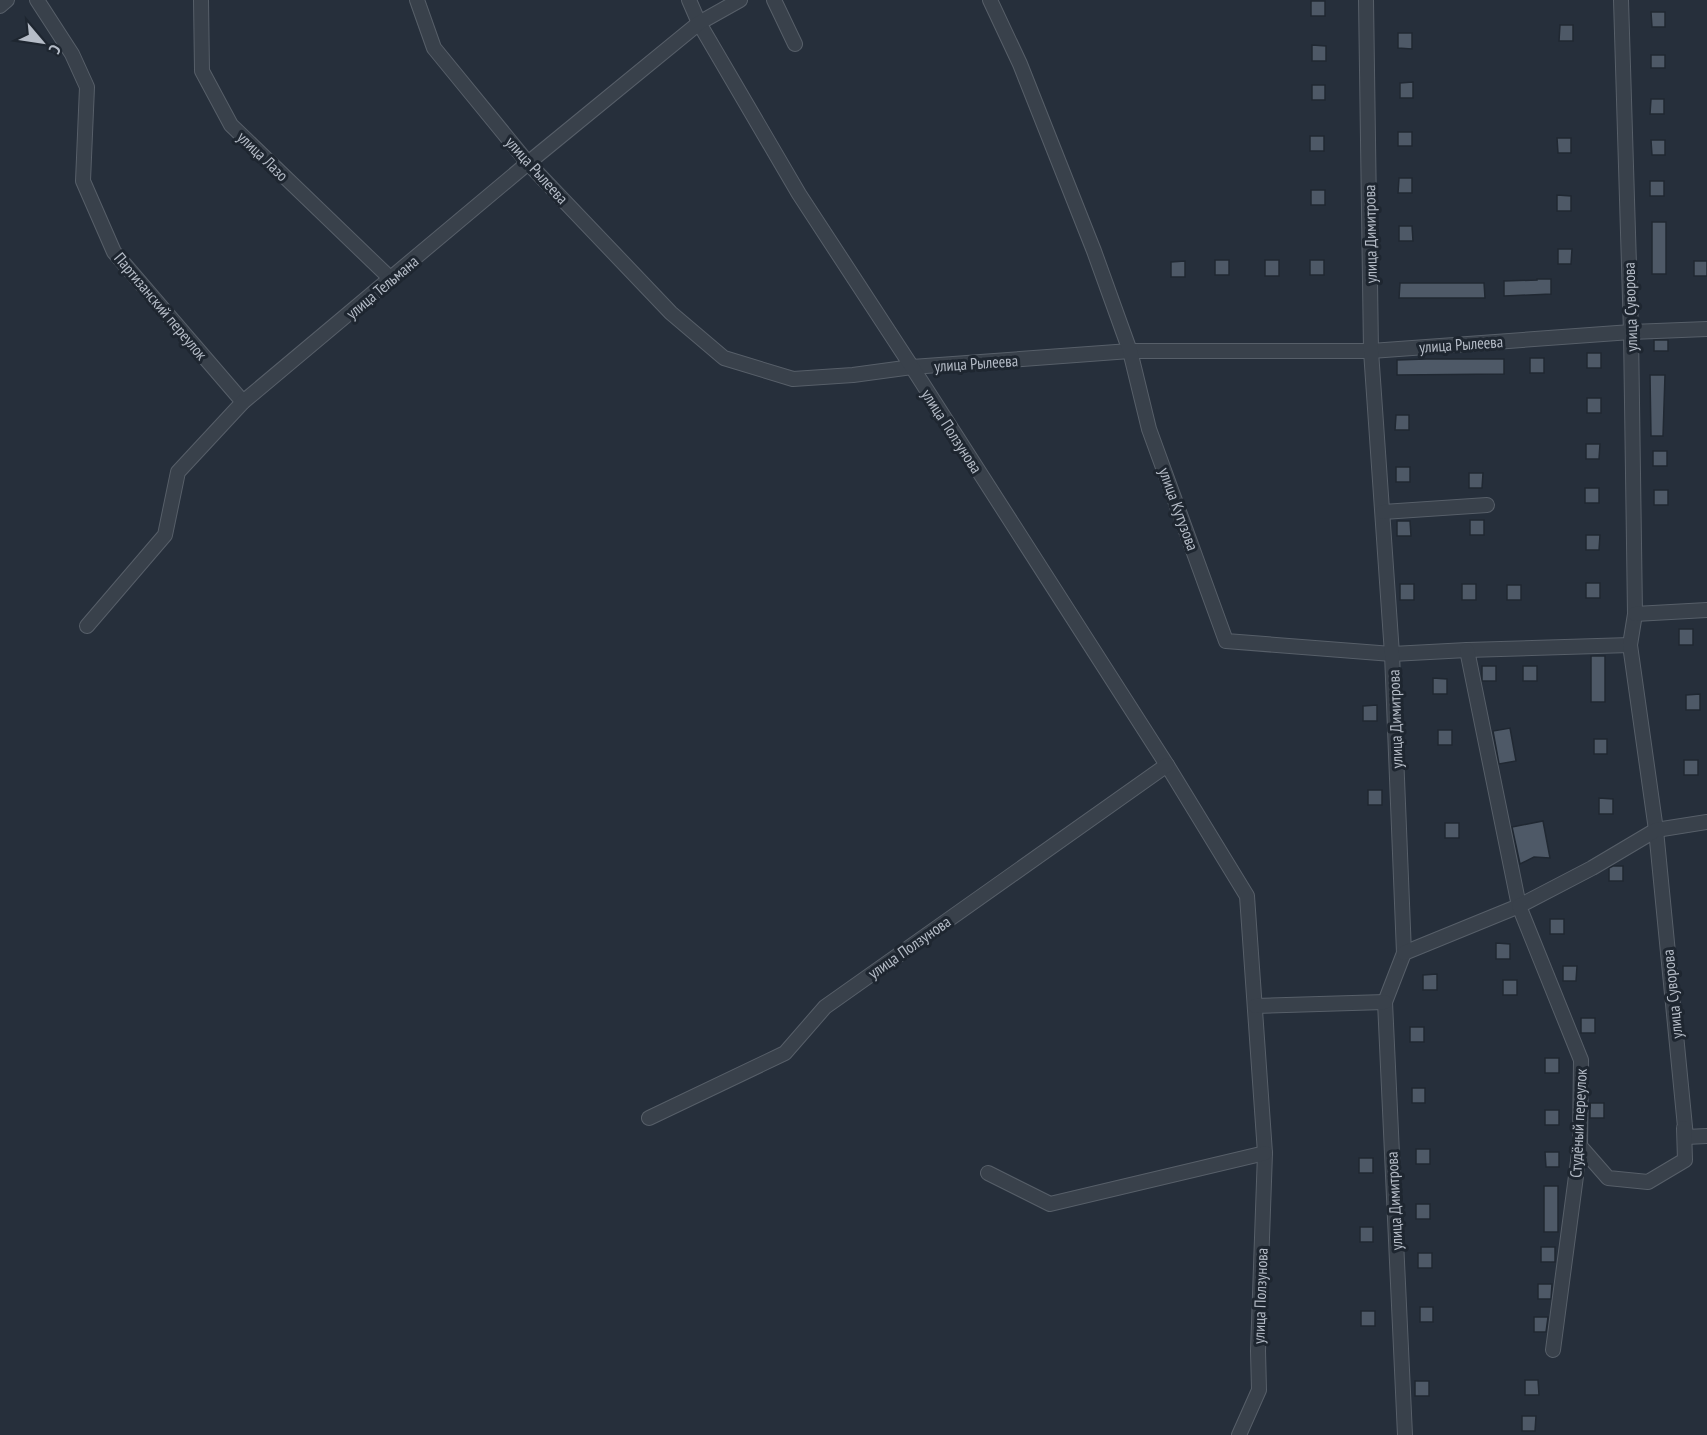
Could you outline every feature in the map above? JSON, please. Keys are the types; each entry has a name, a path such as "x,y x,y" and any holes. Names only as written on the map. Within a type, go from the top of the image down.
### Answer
{"street":[{"path":"0,6 7,0"},
{"name":"Партизанский переулок","path":"37,0 72,54 87,87 83,181 114,252 243,402"},
{"name":"улица Лазо","path":"201,0 202,71 231,125 391,279"},
{"name":"улица Рылеева","path":"417,0 434,48 528,163 670,313 724,358 793,379 853,375 912,367 1130,351 1371,351 1631,332 1707,329"},
{"name":"улица Ползунова","path":"689,0 699,23 798,194 912,367 1167,765 1247,896 1265,1153 1258,1351 1259,1390 1239,1435"},
{"name":"улица Тельмана","path":"87,626 165,535 178,472 243,402 699,23 740,0"},
{"path":"774,0 795,44"},
{"name":"улица Кутузова","path":"990,0 1020,64 1094,251 1130,351 1149,429 1226,641 1392,654 1630,645"},
{"name":"улица Димитрова","path":"1366,0 1371,351 1392,654 1404,953 1384,1002 1405,1435"},
{"name":"улица Суворова","path":"1580,1146 1608,1178 1648,1182 1685,1160 1684,1123 1656,830 1630,645 1635,614 1631,332 1621,0"},
{"path":"1383,512 1487,505"},
{"path":"1635,614 1707,610"},
{"name":"Студёный переулок","path":"1467,650 1519,906 1581,1060 1580,1146 1553,1350"},
{"name":"улица Ползунова","path":"649,1118 785,1053 825,1006 1167,765"},
{"path":"1404,953 1519,906 1592,868 1656,830 1707,822"},
{"path":"1255,1006 1384,1002"},
{"path":"1684,1123 1686,1137 1707,1136"},
{"path":"988,1173 1050,1204 1265,1153"}],"building":[{"path":"1311,1 1325,1 1325,16 1311,16"},
{"path":"1651,12 1665,12 1665,27 1652,27"},
{"path":"1560,25 1573,25 1573,41 1559,41"},
{"path":"1398,33 1412,33 1412,49 1398,48"},
{"path":"1312,45 1326,46 1326,61 1312,61"},
{"path":"1651,55 1665,55 1665,68 1651,68"},
{"path":"1413,82 1413,98 1400,98 1400,83"},
{"path":"1312,85 1325,85 1325,100 1312,100"},
{"path":"1651,99 1664,99 1664,114 1650,114"},
{"path":"1398,132 1412,132 1412,146 1398,146"},
{"path":"1310,136 1324,136 1324,151 1310,151"},
{"path":"1557,138 1571,138 1571,153 1558,153"},
{"path":"1651,140 1665,140 1665,155 1652,155"},
{"path":"1399,178 1412,178 1412,193 1398,193"},
{"path":"1650,181 1664,181 1664,196 1650,196"},
{"path":"1311,190 1325,190 1325,205 1311,205"},
{"path":"1557,195 1571,196 1571,211 1557,211"},
{"path":"1652,222 1666,222 1666,274 1652,274"},
{"path":"1399,226 1412,226 1413,241 1399,241"},
{"path":"1558,249 1572,249 1571,264 1558,264"},
{"path":"1215,260 1229,260 1229,275 1215,275"},
{"path":"1265,260 1279,260 1279,276 1265,276"},
{"path":"1310,260 1324,260 1324,275 1310,275"},
{"path":"1185,261 1185,277 1171,277 1171,262"},
{"path":"1694,261 1707,261 1707,276 1694,276"},
{"path":"1551,279 1551,294 1504,296 1504,281"},
{"path":"1400,283 1484,283 1485,298 1399,298"},
{"path":"1654,340 1668,340 1668,351 1654,351"},
{"path":"1587,353 1601,353 1601,368 1587,368"},
{"path":"1530,358 1544,358 1544,373 1530,373"},
{"path":"1504,359 1504,374 1397,375 1397,360"},
{"path":"1650,375 1665,375 1663,436 1651,436"},
{"path":"1587,398 1601,398 1601,413 1587,413"},
{"path":"1396,415 1409,415 1409,430 1395,430"},
{"path":"1586,444 1600,444 1599,459 1586,459"},
{"path":"1653,451 1667,451 1667,466 1653,466"},
{"path":"1396,467 1410,467 1410,482 1396,482"},
{"path":"1469,473 1483,473 1482,488 1469,488"},
{"path":"1585,488 1599,488 1599,503 1585,503"},
{"path":"1654,490 1668,490 1668,505 1654,505"},
{"path":"1470,520 1484,520 1484,535 1470,535"},
{"path":"1397,521 1410,521 1411,536 1397,536"},
{"path":"1586,535 1600,535 1599,550 1586,550"},
{"path":"1586,583 1600,583 1600,598 1586,598"},
{"path":"1400,584 1414,584 1414,600 1400,600"},
{"path":"1462,584 1476,584 1476,600 1462,600"},
{"path":"1507,585 1521,585 1521,600 1507,600"},
{"path":"1679,629 1693,629 1693,645 1679,645"},
{"path":"1591,656 1605,656 1605,702 1591,702"},
{"path":"1482,666 1496,666 1496,681 1482,681"},
{"path":"1523,666 1537,666 1537,681 1523,681"},
{"path":"1433,678 1447,679 1447,694 1433,694"},
{"path":"1700,694 1700,710 1686,710 1686,695"},
{"path":"1377,705 1377,721 1363,721 1363,706"},
{"path":"1510,728 1516,761 1499,764 1493,731"},
{"path":"1438,730 1452,730 1452,745 1438,745"},
{"path":"1594,739 1607,739 1607,754 1594,754"},
{"path":"1684,760 1698,760 1698,775 1684,775"},
{"path":"1368,790 1382,790 1382,805 1368,805"},
{"path":"1599,798 1613,799 1613,814 1599,814"},
{"path":"1543,821 1550,858 1534,857 1520,864 1512,827"},
{"path":"1445,823 1459,823 1459,838 1445,838"},
{"path":"1623,866 1623,881 1609,881 1609,868"},
{"path":"1550,919 1564,919 1564,934 1550,934"},
{"path":"1496,943 1510,944 1510,959 1496,959"},
{"path":"1563,966 1577,966 1576,981 1563,981"},
{"path":"1437,974 1437,990 1423,990 1423,975"},
{"path":"1503,980 1517,980 1517,995 1503,995"},
{"path":"1581,1018 1595,1018 1595,1033 1581,1033"},
{"path":"1410,1027 1424,1027 1424,1042 1410,1042"},
{"path":"1545,1058 1559,1058 1559,1073 1545,1073"},
{"path":"1412,1088 1425,1088 1425,1103 1412,1103"},
{"path":"1590,1103 1604,1103 1604,1118 1590,1118"},
{"path":"1545,1110 1559,1110 1559,1125 1545,1125"},
{"path":"1416,1149 1430,1149 1430,1164 1416,1164"},
{"path":"1545,1152 1559,1152 1559,1167 1546,1167"},
{"path":"1359,1158 1373,1158 1373,1173 1359,1173"},
{"path":"1544,1186 1558,1186 1558,1232 1544,1232"},
{"path":"1416,1204 1430,1204 1430,1219 1416,1219"},
{"path":"1360,1227 1373,1227 1373,1242 1360,1242"},
{"path":"1541,1247 1555,1247 1555,1262 1541,1262"},
{"path":"1418,1253 1432,1253 1432,1268 1418,1268"},
{"path":"1538,1284 1552,1284 1551,1299 1538,1299"},
{"path":"1420,1307 1433,1307 1433,1322 1420,1322"},
{"path":"1361,1311 1375,1311 1375,1326 1361,1326"},
{"path":"1534,1317 1548,1317 1546,1332 1534,1332"},
{"path":"1525,1380 1538,1380 1539,1395 1525,1395"},
{"path":"1415,1381 1429,1381 1429,1396 1415,1396"},
{"path":"1522,1416 1536,1416 1535,1431 1522,1431"}]}
